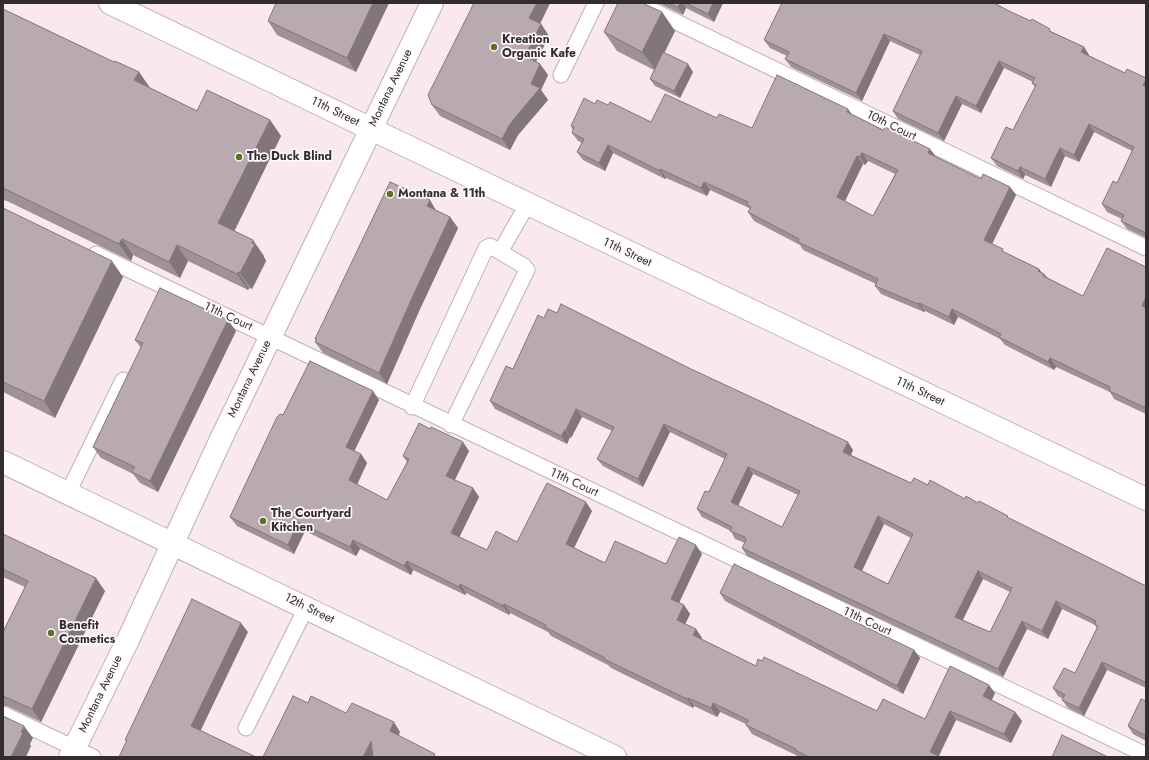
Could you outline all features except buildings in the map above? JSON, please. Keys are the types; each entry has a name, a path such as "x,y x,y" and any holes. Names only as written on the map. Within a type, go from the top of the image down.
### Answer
{"street":[{"name":"11th Street","path":"110,3 526,205 1146,499"},
{"name":"Montana Avenue","path":"79,754 173,544 432,3"},
{"name":"12th Street","path":"3,462 615,757"}],"lane":[{"path":"561,74 596,3"},
{"name":"10th Court","path":"637,3 1146,248"},
{"path":"500,252 526,205"},
{"path":"412,406 486,248 490,246 524,266 527,270 451,425"},
{"name":"11th Court","path":"81,247 271,337 451,425 1146,755"},
{"path":"68,493 122,380"},
{"path":"246,728 306,608"},
{"path":"3,714 79,754"}],"place":[{"name":"Kreation Organic Kafe","path":"494,47"},
{"name":"The Duck Blind","path":"239,157"},
{"name":"Montana & 11th","path":"390,194"},
{"name":"The Courtyard Kitchen","path":"263,521"},
{"name":"Benefit Cosmetics","path":"51,633"}]}
